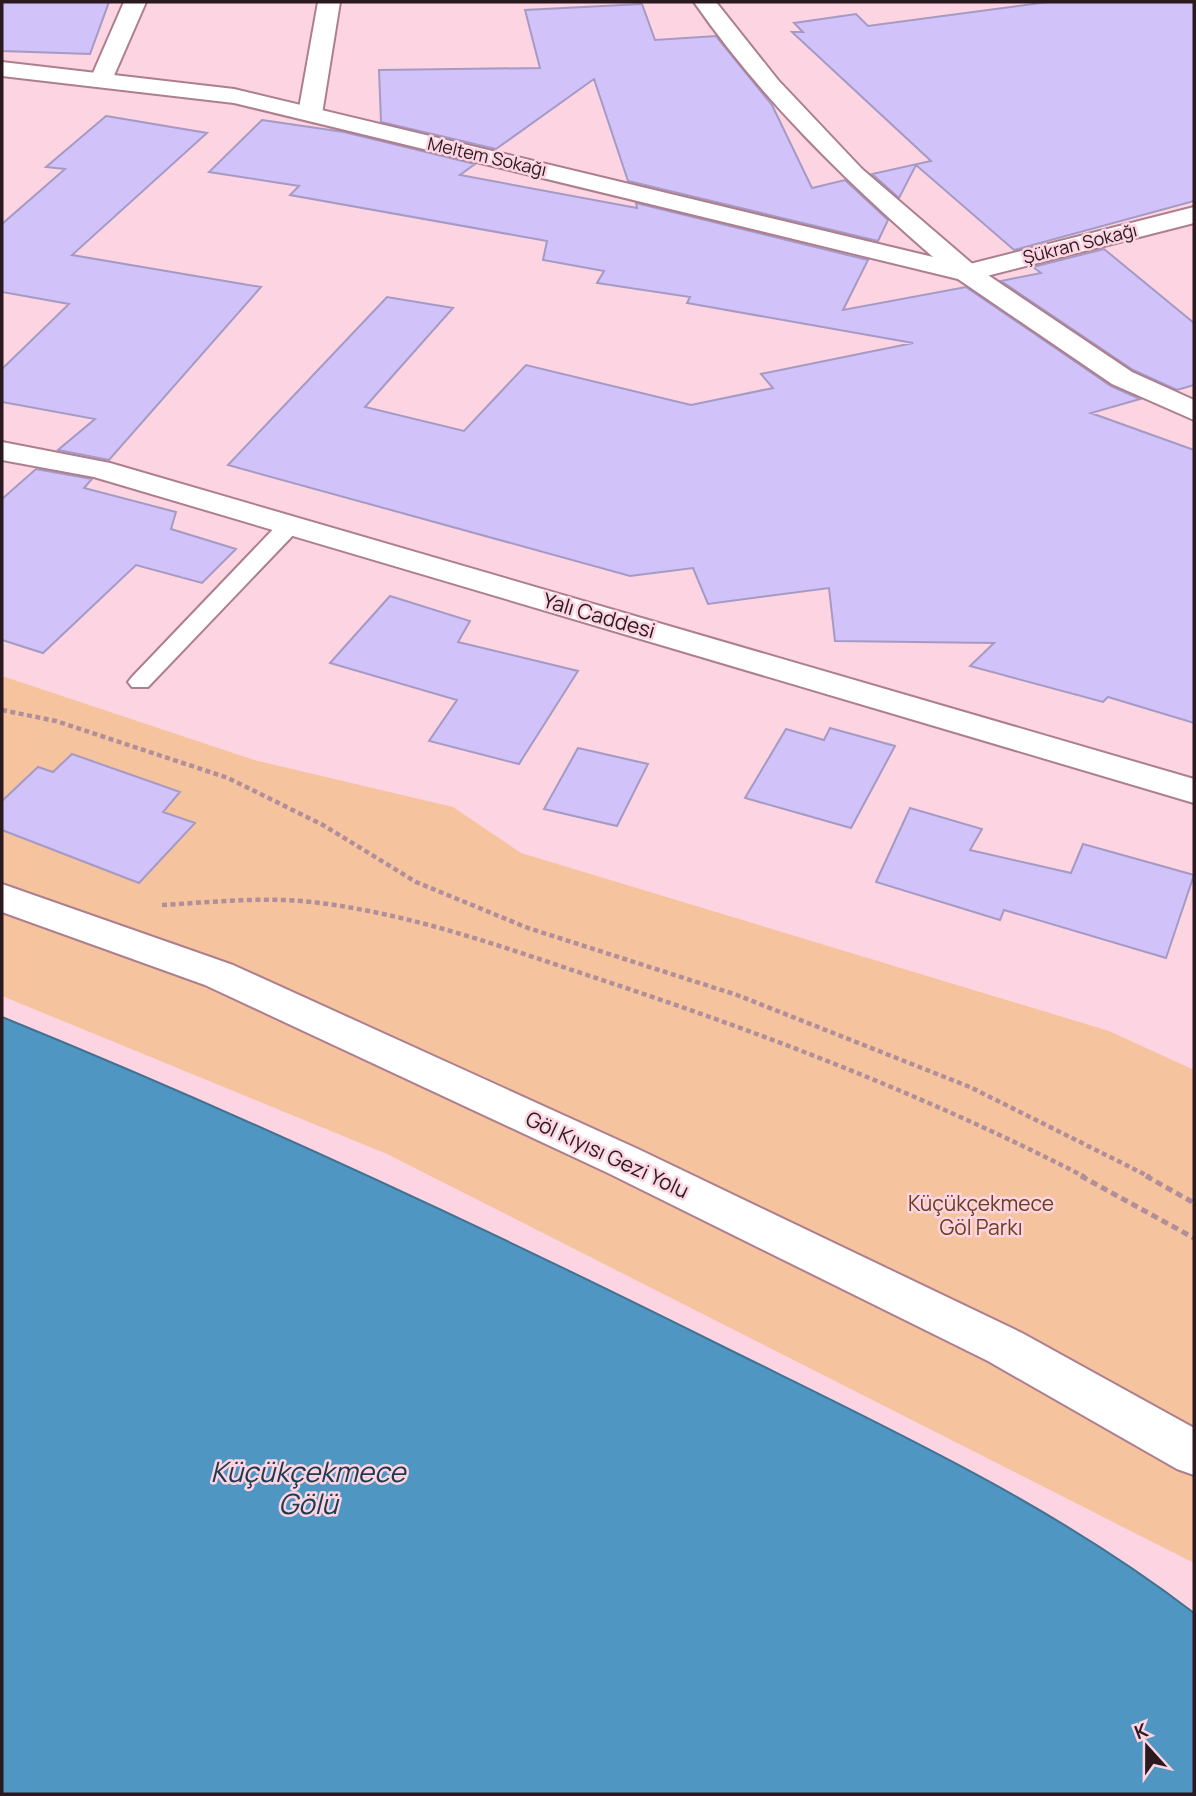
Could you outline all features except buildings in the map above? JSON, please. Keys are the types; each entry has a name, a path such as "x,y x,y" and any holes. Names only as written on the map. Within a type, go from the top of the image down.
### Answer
{"street":[{"path":"101,80 135,2"},
{"path":"310,114 329,2"},
{"path":"705,2 770,85 853,174 967,273 1122,378 1194,411"},
{"name":"Meltem Sokağı","path":"2,69 233,96 967,273"},
{"name":"Şükran Sokağı","path":"967,273 1194,215"},
{"name":"Yalı Caddesi","path":"2,451 99,469 1194,791"},
{"name":"Göl Kıyısı Gezi Yolu","path":"2,898 219,975 598,1149 1005,1347 1194,1453"}],"lane":[{"path":"140,682 290,525"}],"path":[{"path":"2,710 57,721 228,778 323,825 416,882 528,928 737,995 970,1087 1155,1180 1194,1203"},
{"path":"155,906 319,902 418,920 723,1018 955,1112 1137,1204 1194,1238"}],"green space":[{"name":"Küçükçekmece Göl Parkı","path":"2,676 254,760 453,807 521,853 1109,1031 1194,1070 1194,1563 387,1154 2,996"}],"water":[{"name":"Küçükçekmece Gölü","path":"2,1017 186,1094 549,1261 908,1439 1026,1502 1084,1537 1194,1613 1194,1794 2,1794"}]}
